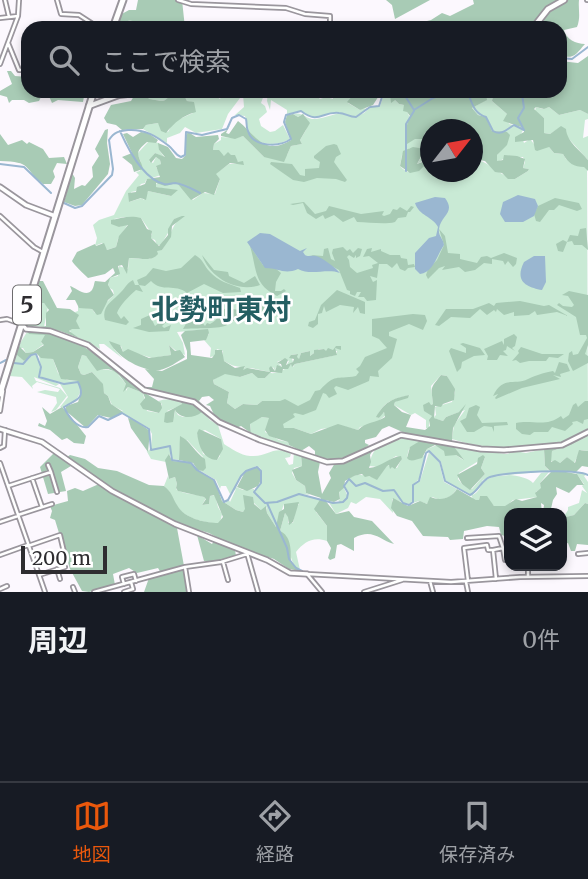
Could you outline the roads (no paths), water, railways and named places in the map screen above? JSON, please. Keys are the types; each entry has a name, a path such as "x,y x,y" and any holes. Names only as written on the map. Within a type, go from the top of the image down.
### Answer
{"main road":[{"path":"115,21 122,0"},
{"path":"539,21 548,9 564,0"},
{"name":"5","path":"1,392 92,98"},
{"path":"89,106 111,98"}],"street":[{"path":"5,0 9,17"},
{"path":"0,64 18,16 19,0"},
{"path":"57,0 61,14 79,15 88,21"},
{"path":"178,0 191,4 286,8 306,14 330,16 330,21"},
{"path":"285,0 286,8"},
{"path":"0,18 18,16"},
{"path":"8,43 21,70"},
{"path":"0,187 26,205 55,216"},
{"path":"1,219 43,252"},
{"path":"0,320 7,319 26,329 50,331 88,345 144,390 194,402 219,422 260,440 327,462 343,461 397,436 504,450 562,445 588,432"},
{"path":"0,411 4,391 1,392"},
{"path":"0,448 4,446 3,430 50,446 131,503 175,524 267,560 290,573 467,582 588,576"},
{"path":"0,463 45,592"},
{"path":"48,465 57,492"},
{"path":"0,488 51,472"},
{"path":"32,478 41,507"},
{"path":"0,522 52,503"},
{"path":"0,555 60,535 64,552"},
{"path":"467,538 499,536 504,554"},
{"path":"468,592 464,548 487,545 488,550 503,548"},
{"path":"493,550 496,579"},
{"path":"578,554 588,553"},
{"path":"94,592 247,554"},
{"path":"247,554 258,592"},
{"path":"223,562 228,580"},
{"path":"39,576 65,566"},
{"path":"186,567 189,592"},
{"path":"57,569 60,579"},
{"path":"528,571 528,577"},
{"path":"124,584 122,577 134,574 132,589 124,592"},
{"path":"307,574 322,592"},
{"path":"364,592 406,579"},
{"path":"430,581 433,592"},
{"path":"0,589 7,586"},
{"path":"73,587 75,592"},
{"path":"115,587 116,592"}],"water":[{"path":"518,195 535,199 538,206 534,216 523,222 505,222 500,214 503,202"},
{"path":"435,197 445,198 449,207 439,229 444,245 431,267 420,274 415,269 415,253 429,238 436,236 438,227 419,211 415,203"},
{"path":"260,233 270,234 300,251 307,248 303,252 305,255 319,257 340,273 265,268 247,242"},
{"path":"534,256 545,256 546,282 542,290 527,285 521,279 524,262"}],"waterway":[{"path":"567,59 572,59 588,47"},
{"path":"64,203 75,208 82,206 112,175 109,140 119,131 134,130 150,134 181,157 185,155 186,132 202,135 227,129 232,118 239,115 246,119 248,131 255,141 280,144 291,139 284,122 286,115 301,111 312,117 333,113 356,117 370,107 379,106 382,98"},
{"path":"406,98 414,110 433,98"},
{"path":"470,98 476,110 486,117 493,131 499,133 514,125 524,130 518,118 524,108 523,98"},
{"path":"406,171 406,124 414,111"},
{"path":"120,131 132,154 149,176 164,184 175,183 200,193"},
{"path":"0,164 24,167 51,193"},
{"path":"14,363 23,364 31,355 36,354 41,367 39,377 64,384 78,382 80,396 64,407 77,424 88,427 99,416 108,420 122,413 149,429 151,450 170,446 172,460 191,463 214,480 224,502 228,500 241,476 257,467 261,471 261,483 254,492 265,503 277,502 299,494 333,503 343,502 348,493 344,486 349,479 356,486 365,483 383,491 394,490 403,503 409,505 413,502 413,485 419,481 426,453 429,451 440,462 445,481 470,495 487,478 498,475 555,471 588,475"},
{"path":"0,363 6,360"},
{"path":"267,503 287,548 289,559 302,571"}],"district":[{"name":"北勢町東村","path":"221,309"}]}
